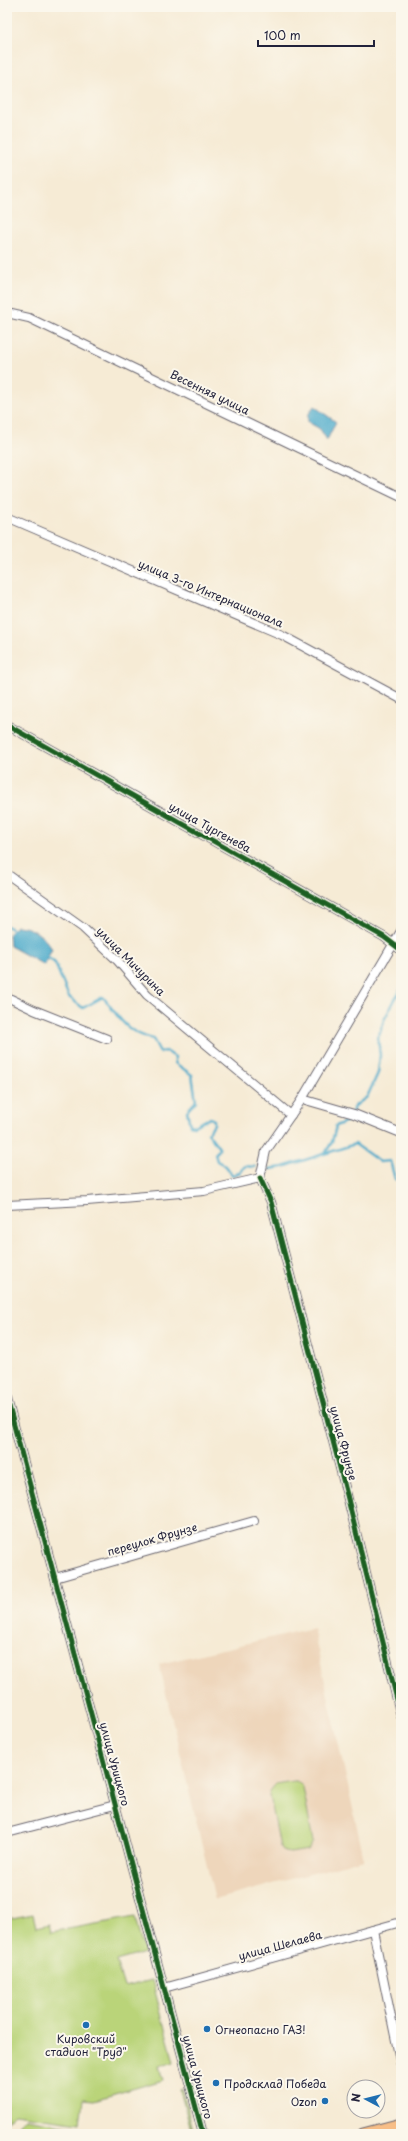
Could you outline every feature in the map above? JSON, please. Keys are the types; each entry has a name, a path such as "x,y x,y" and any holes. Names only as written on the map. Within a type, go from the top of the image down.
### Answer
{"main road":[{"path":"363,2134 401,2124"}],"street":[{"name":"Весенняя улица","path":"8,315 29,318 401,497"},
{"name":"улица 3-го Интернационала","path":"7,517 282,635 401,699"},
{"name":"улица Тургенева","path":"7,725 377,933 393,946 401,950"},
{"name":"улица Мичурина","path":"7,874 83,928 117,960 147,995 291,1114"},
{"path":"7,1205 87,1202 204,1191 260,1178 266,1151 302,1099 401,932"},
{"path":"7,997 34,1010 107,1038"},
{"path":"302,1099 354,1114 401,1133"},
{"name":"улица Фрунзе","path":"260,1178 271,1202 347,1495 401,1716"},
{"name":"улица Урицкого","path":"7,1399 203,2134"},
{"name":"переулок Фрунзе","path":"55,1578 254,1521"},
{"path":"7,1833 115,1805"},
{"name":"улица Шелаева","path":"164,1988 401,1922"},
{"path":"373,1930 401,2065"}],"shaded area":[{"path":"313,1628 364,1859 215,1900 159,1664"}],"green space":[{"path":"297,1781 303,1787 313,1842 308,1850 290,1853 282,1851 280,1847 269,1791 275,1784"},
{"name":"Кировский стадион \"Труд\"","path":"33,1914 36,1927 49,1924 51,1932 135,1917 144,1953 116,1961 124,1987 152,1980 174,2062 159,2067 163,2080 94,2100 83,2099 80,2123 14,2114 7,2121 7,1919"},
{"path":"182,2089 194,2134 192,2134 180,2090"},
{"path":"26,2119 81,2128 87,2134 17,2134 19,2123"}],"water":[{"path":"314,406 336,422 327,440 320,429 308,422 308,415"},
{"path":"16,926 22,926 32,930 49,944 52,949 44,965 10,946 9,934"}],"waterway":[{"path":"7,926 14,931"},
{"path":"46,956 55,963 69,997 83,1008 103,997 119,1018 129,1028 153,1039 160,1052 166,1051 175,1057 175,1063 192,1075 196,1101 187,1111 190,1125 194,1126 210,1118 214,1120 214,1124 208,1133 219,1148 215,1154 217,1161 226,1166 232,1175 239,1173 245,1166 255,1167"},
{"path":"326,1152 332,1142 336,1126 347,1121 356,1105 367,1097 378,1073 380,1055 378,1038 384,1020 401,988"},
{"path":"269,1169 283,1167 355,1144 380,1162 390,1161 395,1179 401,1182"}],"cycle path":[{"path":"7,725 384,937 401,950"},
{"path":"260,1178 271,1202 347,1495 401,1716"},
{"path":"7,1399 203,2134"}],"place":[{"name":"Кировский стадион \"Труд\"","path":"86,2025"},
{"name":"Огнеопасно ГАЗ!","path":"207,2029"},
{"name":"Продсклад Победа","path":"216,2083"},
{"name":"Ozon","path":"325,2101"}]}
